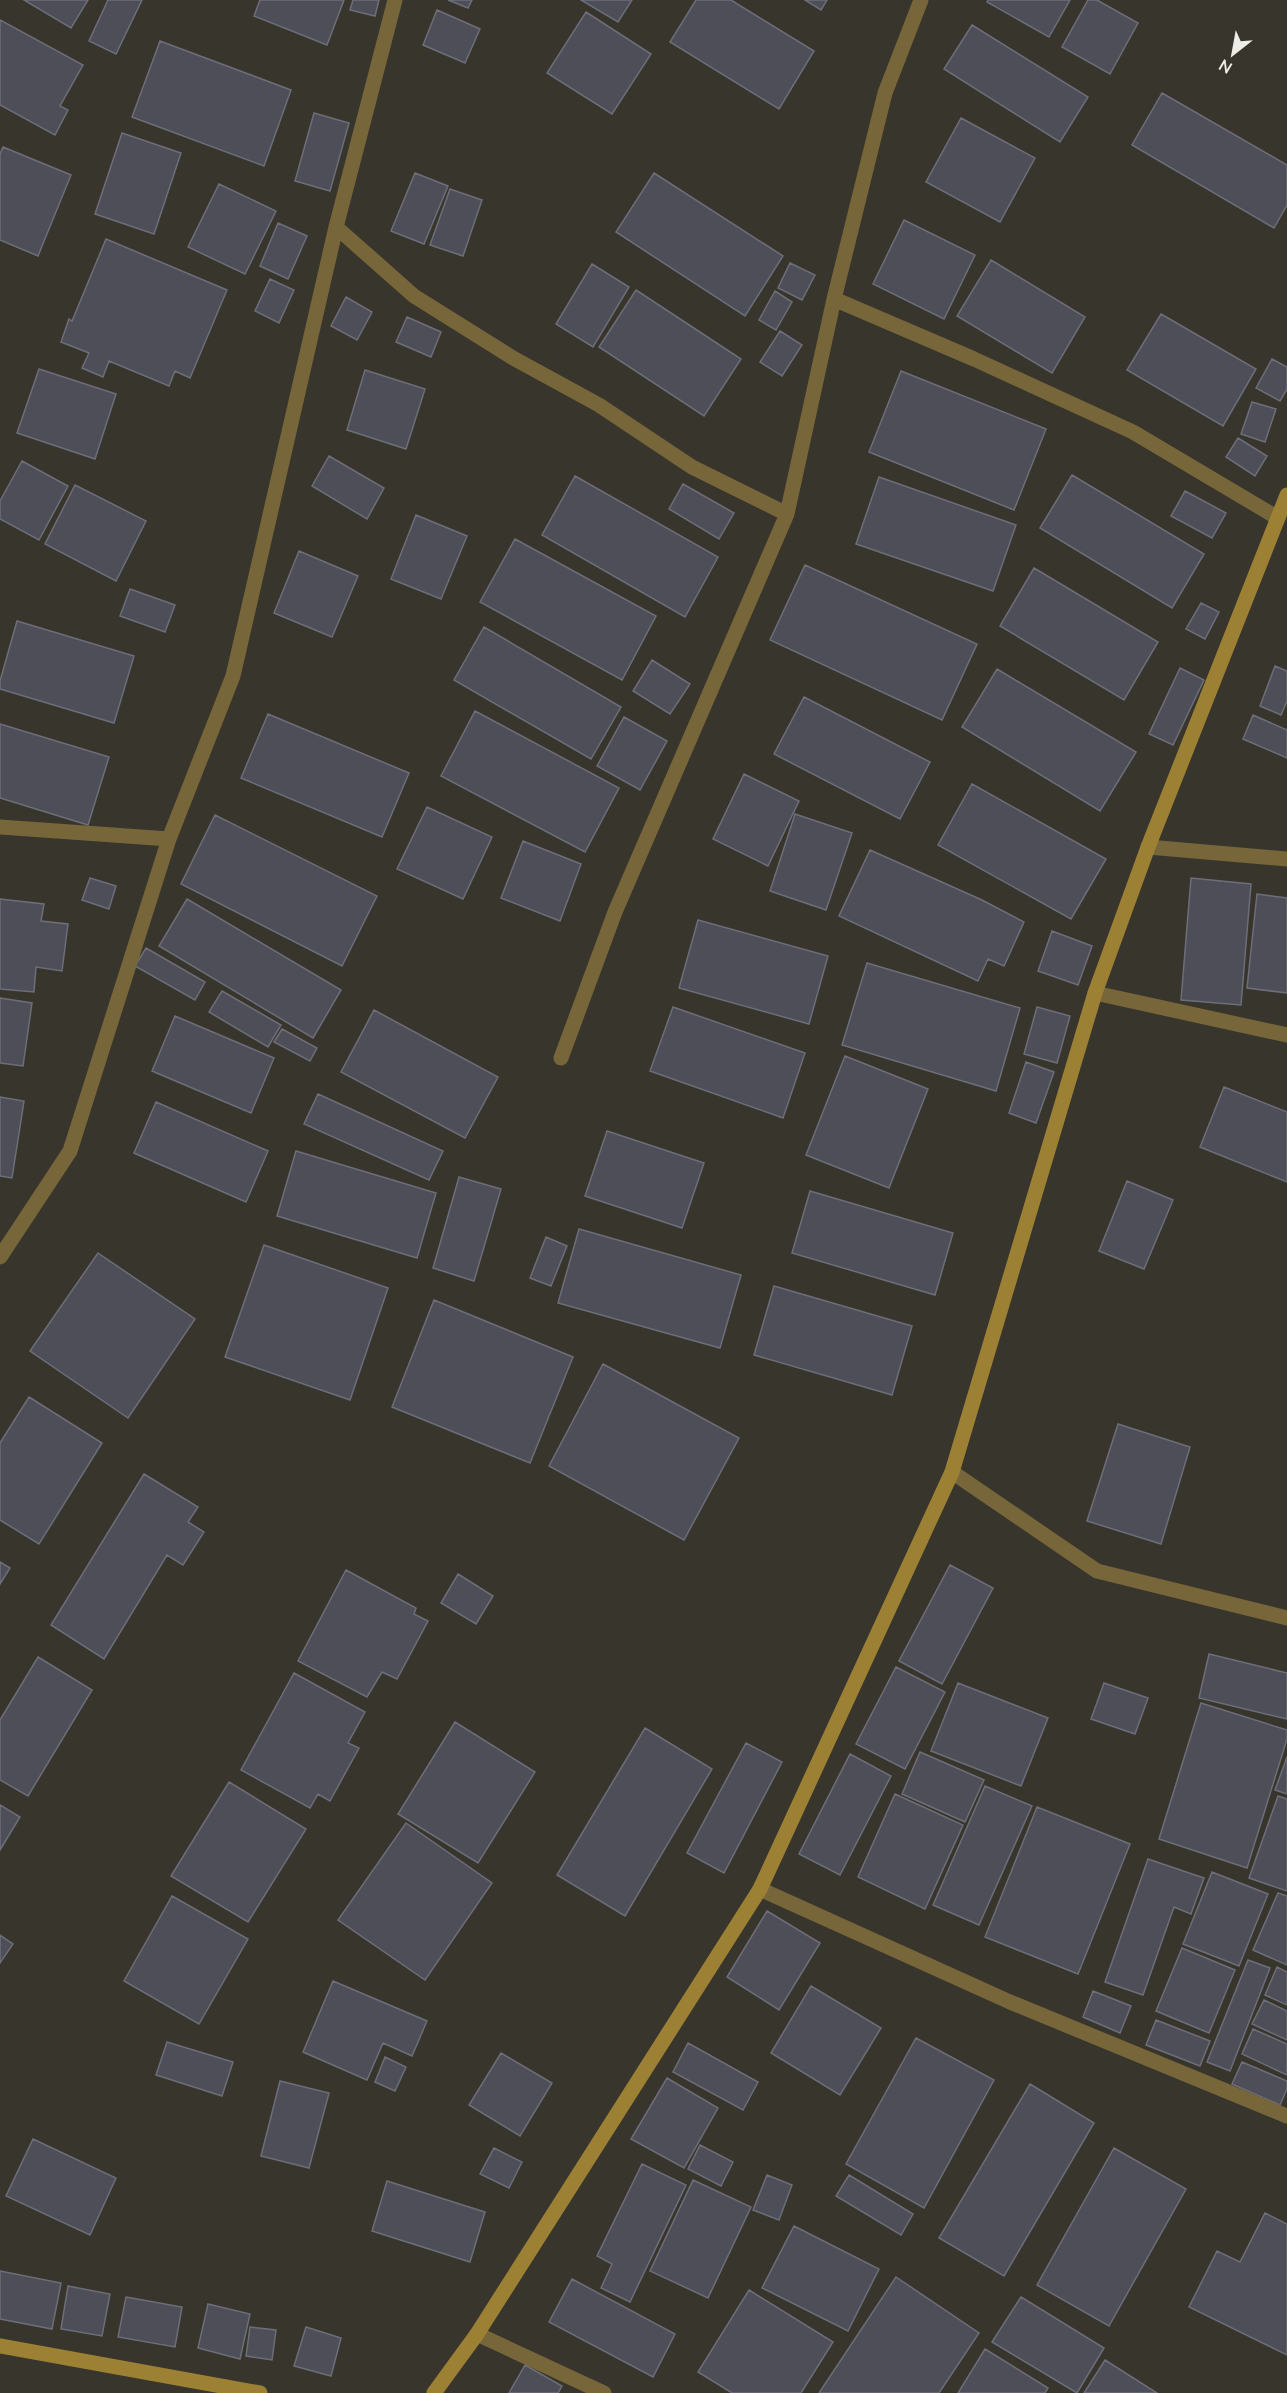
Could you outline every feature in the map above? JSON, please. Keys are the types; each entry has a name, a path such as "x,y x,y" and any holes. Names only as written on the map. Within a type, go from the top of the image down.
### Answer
{"street":[{"path":"0,1257 70,1151 169,839 233,676 336,227 395,0"},
{"path":"561,1058 615,912 787,514 834,299 885,93 921,0"},
{"path":"336,227 414,296 513,358 599,405 692,467 787,514"},
{"path":"834,299 975,359 1134,432 1278,519"},
{"path":"434,2393 477,2334 760,1890 952,1472 1095,993 1149,847 1287,495"},
{"path":"0,827 169,839"},
{"path":"1149,847 1287,859"},
{"path":"1095,993 1287,1035"},
{"path":"952,1472 1097,1571 1287,1618"},
{"path":"760,1890 1010,2002 1287,2116"},
{"path":"477,2334 604,2393"},
{"path":"0,2346 260,2393"}],"building":[{"path":"24,0 88,0 71,28"},
{"path":"108,0 142,0 116,54 89,41"},
{"path":"260,0 344,0 327,45 254,16"},
{"path":"353,0 379,0 375,16 350,10"},
{"path":"448,0 472,0 468,8"},
{"path":"581,0 632,0 618,22"},
{"path":"696,0 731,0 814,51 779,109 670,42"},
{"path":"805,0 827,0 821,10"},
{"path":"988,0 1070,0 1049,37 987,2"},
{"path":"1088,0 1097,0 1138,23 1110,74 1062,47"},
{"path":"437,10 480,29 465,63 423,45"},
{"path":"586,12 651,54 612,114 547,73"},
{"path":"0,20 83,65 60,106 68,110 55,135 0,105"},
{"path":"972,25 1088,97 1060,142 944,69"},
{"path":"160,41 291,90 264,166 132,117"},
{"path":"1162,93 1287,165 1287,205 1274,228 1132,145"},
{"path":"314,113 349,123 330,191 295,181"},
{"path":"961,118 1035,158 1000,222 926,182"},
{"path":"122,133 181,153 154,234 95,214"},
{"path":"3,147 71,175 38,256 0,240 0,154"},
{"path":"415,173 448,186 424,244 391,231"},
{"path":"654,173 783,256 745,316 616,232"},
{"path":"219,184 276,211 245,274 188,247"},
{"path":"450,189 482,200 463,256 430,245"},
{"path":"904,220 975,255 944,319 873,284"},
{"path":"278,223 307,236 288,279 260,266"},
{"path":"106,239 227,290 190,378 175,371 169,386 109,361 103,377 82,368 89,353 61,342 69,319 72,321"},
{"path":"991,260 1085,317 1052,373 957,316"},
{"path":"790,263 815,275 802,300 778,288"},
{"path":"592,264 629,287 593,347 556,324"},
{"path":"270,279 294,290 279,323 255,311"},
{"path":"636,290 741,359 704,416 599,347"},
{"path":"775,291 792,302 776,330 759,320"},
{"path":"346,297 372,312 357,340 331,326"},
{"path":"1161,314 1256,369 1223,426 1127,370"},
{"path":"407,317 441,332 431,357 396,342"},
{"path":"780,331 802,345 782,376 760,362"},
{"path":"1272,359 1287,367 1287,389 1280,401 1256,388"},
{"path":"39,369 116,394 95,459 17,433"},
{"path":"365,370 425,389 406,449 347,430"},
{"path":"901,371 1046,429 1014,510 869,452"},
{"path":"1252,402 1276,409 1265,442 1241,434"},
{"path":"1238,438 1267,456 1255,476 1226,457"},
{"path":"329,456 384,488 367,519 312,486"},
{"path":"22,461 68,486 39,540 0,519 0,501"},
{"path":"1072,475 1204,554 1172,608 1040,528"},
{"path":"575,476 718,557 685,617 542,535"},
{"path":"879,477 1016,525 993,591 856,544"},
{"path":"683,484 734,513 719,539 669,509"},
{"path":"75,485 146,521 116,581 45,544"},
{"path":"1185,491 1226,513 1212,538 1171,516"},
{"path":"416,515 467,536 441,599 391,579"},
{"path":"515,539 656,616 622,680 480,602"},
{"path":"299,551 358,576 332,637 274,613"},
{"path":"805,565 977,644 942,720 770,640"},
{"path":"1034,568 1158,642 1124,700 1000,626"},
{"path":"130,589 175,605 165,632 120,616"},
{"path":"1201,603 1219,612 1205,639 1186,629"},
{"path":"17,621 134,656 114,723 0,689 0,681"},
{"path":"484,627 621,707 591,759 454,680"},
{"path":"652,660 690,684 670,714 633,691"},
{"path":"1275,666 1287,671 1287,701 1281,715 1260,706"},
{"path":"1180,668 1204,680 1173,745 1149,734"},
{"path":"997,669 1136,752 1100,811 962,727"},
{"path":"804,697 930,762 900,819 774,754"},
{"path":"475,711 619,788 585,852 441,776"},
{"path":"268,714 409,773 382,837 241,778"},
{"path":"1253,715 1287,730 1287,758 1243,739"},
{"path":"624,717 667,741 640,790 597,766"},
{"path":"0,724 109,757 88,825 0,798"},
{"path":"744,774 799,801 768,866 713,839"},
{"path":"972,784 1106,859 1071,919 938,845"},
{"path":"427,807 492,837 463,899 397,869"},
{"path":"795,814 852,833 826,910 770,891"},
{"path":"215,815 377,896 342,966 181,884"},
{"path":"523,841 581,864 560,921 501,898"},
{"path":"870,850 982,900 1024,922 1004,966 988,959 978,981 839,916"},
{"path":"90,878 116,886 109,909 82,900"},
{"path":"1191,878 1251,884 1241,1005 1181,1000"},
{"path":"1257,894 1287,898 1287,993 1247,988"},
{"path":"0,899 44,904 41,921 68,924 62,971 36,967 34,992 0,989"},
{"path":"187,899 341,990 313,1038 159,946"},
{"path":"698,920 828,956 809,1024 679,988"},
{"path":"1052,931 1092,946 1078,985 1038,971"},
{"path":"146,948 205,982 195,1000 135,966"},
{"path":"867,963 1020,1008 996,1091 842,1045"},
{"path":"222,991 281,1025 268,1047 209,1012"},
{"path":"0,998 32,1003 23,1066 0,1063"},
{"path":"673,1007 805,1053 783,1118 650,1071"},
{"path":"1037,1007 1070,1016 1057,1063 1024,1054"},
{"path":"374,1010 498,1077 465,1138 341,1072"},
{"path":"175,1016 274,1058 251,1113 152,1071"},
{"path":"282,1029 317,1048 310,1061 274,1042"},
{"path":"845,1056 928,1089 889,1188 806,1155"},
{"path":"1026,1062 1054,1072 1036,1123 1009,1113"},
{"path":"1224,1087 1287,1112 1287,1182 1200,1147"},
{"path":"318,1094 443,1151 429,1180 304,1124"},
{"path":"0,1097 24,1101 12,1178 0,1176"},
{"path":"156,1102 268,1151 246,1202 134,1153"},
{"path":"607,1131 704,1163 682,1228 585,1196"},
{"path":"296,1151 436,1193 417,1258 277,1216"},
{"path":"459,1177 501,1189 474,1281 433,1268"},
{"path":"1127,1181 1173,1200 1144,1269 1099,1251"},
{"path":"810,1191 953,1233 935,1295 792,1253"},
{"path":"579,1229 741,1275 720,1348 558,1303"},
{"path":"546,1237 567,1246 551,1286 530,1278"},
{"path":"264,1245 388,1288 350,1400 225,1357"},
{"path":"98,1253 195,1319 128,1418 30,1351"},
{"path":"774,1286 912,1326 892,1395 754,1355"},
{"path":"434,1300 573,1357 530,1463 392,1407"},
{"path":"603,1364 739,1438 684,1540 549,1466"},
{"path":"29,1397 102,1443 39,1544 0,1520 0,1443"},
{"path":"1118,1424 1190,1447 1161,1544 1087,1521"},
{"path":"144,1474 198,1507 188,1522 204,1532 183,1565 167,1555 104,1659 51,1625"},
{"path":"0,1562 10,1568 0,1584"},
{"path":"950,1565 993,1588 942,1684 899,1661"},
{"path":"346,1570 416,1608 414,1614 428,1621 397,1679 382,1672 367,1697 298,1661"},
{"path":"458,1574 493,1596 476,1624 441,1603"},
{"path":"1209,1654 1287,1673 1287,1719 1199,1698"},
{"path":"38,1657 92,1690 28,1796 0,1780 0,1720"},
{"path":"896,1667 945,1692 905,1769 856,1744"},
{"path":"294,1673 365,1712 348,1743 359,1748 330,1801 318,1794 310,1808 241,1770"},
{"path":"958,1683 1048,1718 1021,1786 931,1751"},
{"path":"1104,1683 1148,1698 1135,1734 1091,1719"},
{"path":"1201,1703 1287,1730 1287,1739 1247,1868 1159,1839"},
{"path":"455,1722 535,1772 478,1863 398,1814"},
{"path":"645,1728 712,1769 625,1916 557,1875"},
{"path":"746,1743 782,1762 724,1873 687,1853"},
{"path":"920,1752 984,1780 965,1822 902,1794"},
{"path":"850,1754 891,1776 840,1875 799,1854"},
{"path":"1287,1757 1287,1794 1275,1790"},
{"path":"229,1782 306,1829 248,1922 171,1876"},
{"path":"985,1786 1032,1806 979,1925 933,1905"},
{"path":"895,1794 963,1825 925,1909 858,1877"},
{"path":"1278,1796 1287,1799 1287,1891 1249,1878"},
{"path":"0,1805 20,1817 0,1850"},
{"path":"1037,1807 1130,1844 1078,1974 985,1937"},
{"path":"406,1823 492,1883 425,1980 338,1920"},
{"path":"1148,1859 1204,1878 1191,1914 1174,1907 1143,1995 1105,1982"},
{"path":"1212,1872 1268,1894 1239,1966 1183,1944"},
{"path":"1278,1893 1287,1896 1287,1965 1253,1950"},
{"path":"172,1896 248,1939 199,2024 124,1981"},
{"path":"767,1911 820,1943 779,2010 727,1977"},
{"path":"0,1935 13,1944 0,1963"},
{"path":"1182,1948 1235,1970 1209,2033 1156,2011"},
{"path":"1248,1960 1270,1968 1230,2071 1207,2062"},
{"path":"1277,1967 1287,1972 1287,2005 1265,1995"},
{"path":"333,1981 427,2021 412,2056 383,2043 367,2080 303,2052"},
{"path":"811,1986 881,2028 840,2095 771,2053"},
{"path":"1093,1991 1131,2006 1120,2033 1083,2017"},
{"path":"1264,2000 1287,2011 1287,2040 1252,2024"},
{"path":"1156,2020 1210,2041 1200,2066 1146,2045"},
{"path":"1253,2029 1287,2044 1287,2075 1242,2054"},
{"path":"916,2038 994,2080 924,2208 846,2164"},
{"path":"167,2042 233,2062 222,2096 156,2075"},
{"path":"688,2043 758,2082 743,2110 673,2072"},
{"path":"501,2053 552,2083 520,2136 469,2105"},
{"path":"385,2057 406,2067 395,2091 375,2082"},
{"path":"1242,2062 1287,2081 1287,2089 1280,2105 1232,2084"},
{"path":"667,2078 718,2108 684,2168 631,2139"},
{"path":"280,2081 329,2093 309,2168 261,2156"},
{"path":"1030,2084 1094,2123 1004,2276 939,2238"},
{"path":"33,2139 116,2178 90,2235 6,2196"},
{"path":"700,2145 733,2162 721,2186 688,2169"},
{"path":"494,2148 522,2162 509,2188 480,2174"},
{"path":"1114,2148 1186,2189 1109,2326 1037,2285"},
{"path":"642,2164 686,2185 630,2302 601,2288 612,2264 597,2256"},
{"path":"767,2175 792,2185 779,2220 753,2210"},
{"path":"849,2175 913,2214 901,2235 836,2196"},
{"path":"693,2180 751,2207 708,2298 650,2271"},
{"path":"387,2181 485,2212 470,2262 372,2231"},
{"path":"1265,2213 1287,2224 1287,2355 1189,2307 1217,2251 1240,2262"},
{"path":"794,2226 879,2269 848,2331 762,2288"},
{"path":"0,2271 61,2283 52,2329 0,2319"},
{"path":"896,2277 979,2333 939,2393 819,2393"},
{"path":"572,2279 675,2334 653,2377 549,2322"},
{"path":"68,2286 110,2294 102,2336 61,2329"},
{"path":"749,2290 833,2342 801,2393 732,2393 698,2372"},
{"path":"126,2297 182,2307 175,2347 118,2337"},
{"path":"1021,2297 1104,2348 1077,2393 992,2342"},
{"path":"208,2304 250,2314 240,2359 198,2348"},
{"path":"250,2327 276,2330 272,2360 246,2356"},
{"path":"306,2327 341,2338 331,2376 294,2366"},
{"path":"985,2349 1048,2388 1045,2393 958,2393"},
{"path":"1105,2360 1157,2393 1084,2393"},
{"path":"525,2365 562,2386 558,2393 509,2393"}]}
